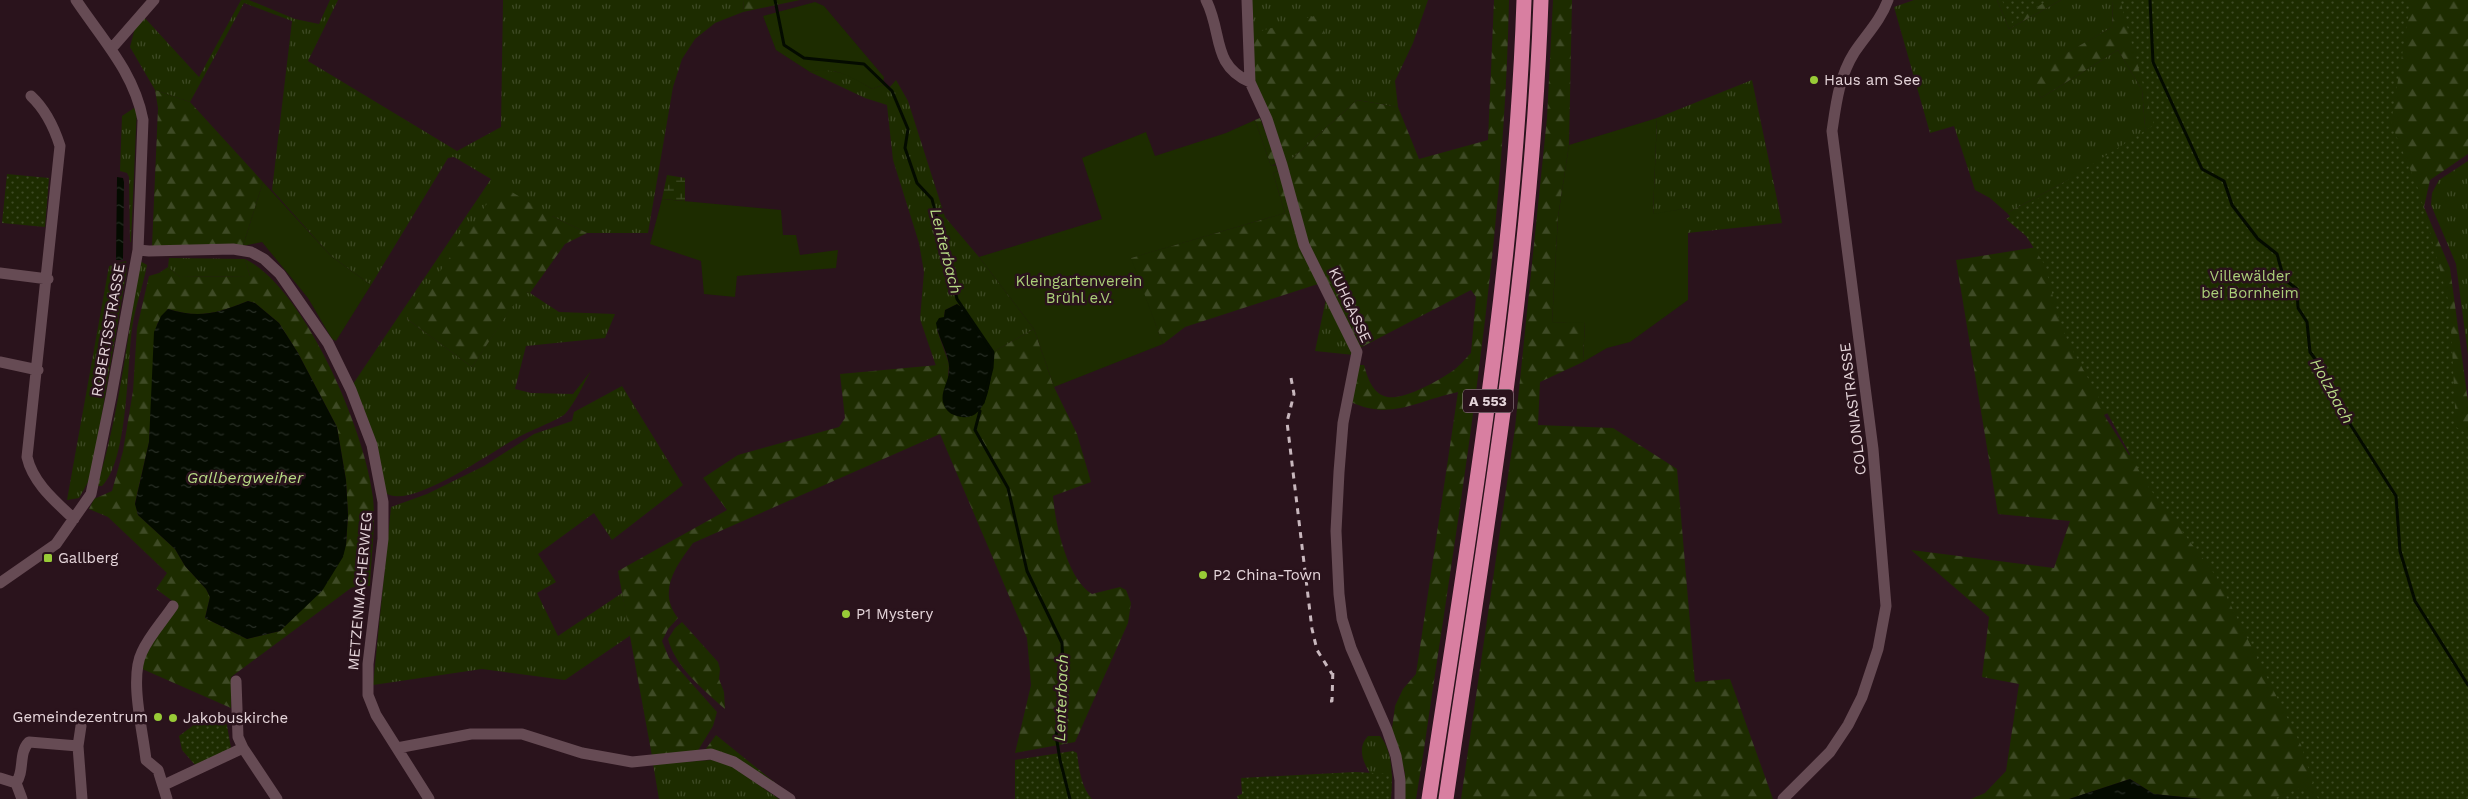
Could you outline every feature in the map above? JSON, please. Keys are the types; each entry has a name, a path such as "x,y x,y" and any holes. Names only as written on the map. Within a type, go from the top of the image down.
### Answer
{"highway":[{"name":"A 553","path":"1429,799 1484,433 1504,264 1519,90 1524,0"},
{"name":"A 553","path":"1446,799 1513,337 1529,171 1541,0"}],"street":[{"name":"ROBERTSSTRASSE","path":"0,583 56,544 91,494 138,250 143,120 134,86 112,48 76,0"},
{"path":"112,48 154,0"},
{"path":"1206,0 1216,23 1224,61 1231,71 1250,82"},
{"path":"1247,0 1250,82"},
{"name":"COLONIASTRASSE","path":"1783,799 1830,752 1848,724 1862,697 1878,649 1886,606 1873,449 1832,131 1839,87 1853,54 1884,13 1888,0"},
{"name":"KUHGASSE","path":"1250,82 1284,169 1304,245 1357,352 1343,423 1339,472 1336,531 1339,594 1342,619 1351,648 1387,730 1399,769 1400,799"},
{"path":"31,96 41,106 55,130 60,146 48,279 27,457 30,470 46,492 74,519"},
{"name":"METZENMACHERWEG","path":"138,250 233,250 250,252 264,259 280,274 328,343 351,390 372,446 380,477 384,520 367,685 371,705 429,799"},
{"path":"0,273 48,279"},
{"path":"0,362 38,370"},
{"path":"167,799 158,770 146,760 137,685 137,667 142,652 173,606"},
{"path":"236,681 238,736 243,748 277,799"},
{"path":"81,726 78,746 82,799"},
{"path":"397,748 471,734 522,734 582,753 632,762 711,754 734,762 790,799"},
{"path":"16,784 20,778 24,748 29,742 78,746"},
{"path":"164,785 243,748"},
{"path":"0,778 16,784 22,799"}],"green space":[{"path":"241,0 249,0 295,19 319,24 330,0 338,0 308,61 457,151 501,127 503,0 744,0 743,12 715,23 695,39 682,59 673,87 648,233 587,233 552,216 407,319 472,367 522,291 530,293 559,312 615,314 605,338 526,346 515,389 531,393 573,394 591,371 576,399 565,414 517,438 452,477 431,487 413,494 397,496 386,493 373,437 353,384 491,179 454,157 448,158 371,285 331,256 272,190 292,21 244,3 190,102 155,90 130,47 136,24 143,16 199,77"},
{"path":"744,0 800,0 743,12"},
{"path":"1250,0 1428,0 1413,43 1395,81 1398,107 1357,100 1286,164 1250,34"},
{"path":"1494,0 1509,0 1499,188 1489,282 1465,469 1416,799 1405,799 1405,773 1392,729 1395,706 1403,689 1416,674 1458,392 1392,409 1379,410 1351,402 1359,365 1364,365 1368,379 1376,391 1384,396 1391,397 1418,390 1457,368 1471,353 1476,297 1471,290 1358,349 1308,245 1286,164 1357,100 1398,107 1419,159 1488,140"},
{"path":"1553,0 1572,0 1569,145 1558,217 1552,323 1585,321 1583,362 1540,382 1538,425 1613,428 1677,469 1695,682 1730,679 1773,799 1461,799 1515,428 1547,118"},
{"path":"1914,0 1997,0 2009,29 2061,0 2113,0 2112,27 2031,74 2041,98 2118,50 2142,90 2146,138 2007,213 1990,198 1975,190 1954,126 1930,133 1894,7"},
{"path":"1997,0 2061,0 2009,29"},
{"path":"2002,0 2048,0 2012,23"},
{"name":"Villewälder bei Bornheim","path":"2113,0 2468,0 2468,154 2430,180 2424,207 2450,268 2468,402 2468,799 2202,799 2154,794 2130,779 2069,799 1971,799 1985,793 2006,771 2019,684 1982,677 1989,617 1911,550 2054,568 2070,521 1998,514 1956,260 2037,247 2007,213 2146,138 2142,90 2118,50 2041,98 2030,74 2112,27","holes":["2227,353 2236,405 2129,455 2104,415"]},
{"name":"Villewälder bei Bornheim","path":"2120,0 2411,0 2391,123 2419,191 2450,307 2456,427 2468,434 2468,799 2318,799 2301,745 2216,576 2147,485 2068,342 2057,313 2045,265 2026,236 2006,219 2154,125"},
{"path":"815,2 824,6 884,77 883,85 872,89 850,77 835,72 827,70 810,72 776,50 763,16"},
{"path":"1318,15 1349,98 1284,158 1254,81 1250,34"},
{"path":"824,69 850,75 872,89 883,85 889,88 896,80 908,101 945,217 979,257 1034,329 993,352 964,310 957,304 945,310 944,317 937,330 949,364 936,366 920,319 924,272 919,243 893,160 887,105 865,98 810,72"},
{"path":"1752,80 1782,223 1687,233 1688,208 1653,215 1657,118"},
{"path":"155,90 190,102 263,182 243,246 152,246 158,108"},
{"path":"137,106 130,242 129,177 127,173 120,171 122,116"},
{"path":"1260,118 1277,163 1271,166 1255,120"},
{"path":"1657,118 1653,214 1688,208 1688,300 1630,342 1607,348 1583,362 1585,322 1552,323 1558,217 1569,145"},
{"name":"Kleingartenverein Brühl e.V.","path":"1255,120 1271,166 1276,165 1278,171 1273,173 1285,213 1131,258 1163,344 1054,387 1034,329 979,257 1102,219 1082,158 1146,132 1155,156 1226,133"},
{"path":"2468,161 2468,355 2456,264 2431,205 2432,193 2439,180"},
{"path":"1283,172 1318,284 1185,327 1163,344 1130,258 1285,213 1273,173"},
{"path":"7,174 49,178 45,227 2,223"},
{"path":"667,175 685,178 685,201 662,199"},
{"path":"263,182 331,256 371,285 336,341 332,339 308,298 262,242 243,246"},
{"path":"500,185 552,216 587,233 565,244 530,293 522,292 472,367 407,319"},
{"path":"662,199 781,210 783,235 796,235 800,255 838,250 836,268 737,276 735,297 704,294 701,261 650,244"},
{"path":"169,258 245,259 250,276 180,277 168,267"},
{"path":"245,259 267,275 289,299 310,330 329,365 345,401 368,470 374,508 374,530 370,586 359,585 351,588 231,677 231,708 140,668 146,653 178,605 156,589 167,573 108,517 89,509 94,499 112,491 123,451 133,391 137,328 149,276 159,273 168,267 180,277 250,276","holes":["248,301 255,303 279,323 298,353 337,427 346,480 348,515 346,545 307,604 280,631 247,639 205,618 210,597 206,589 185,566 175,549 138,515 135,503 149,442 157,324 168,309 199,314 227,309"]},
{"path":"126,261 127,269 91,477 79,498 67,500 109,266"},
{"path":"140,261 147,265 132,329 122,435 111,474 102,486 97,486 117,403"},
{"path":"1326,299 1354,355 1315,351"},
{"path":"1034,329 1054,387 1077,434 1091,482 1053,496 1056,521 1069,564 1083,587 1092,594 1120,587 1126,590 1131,603 1128,623 1075,742 1015,753 1031,685 1027,638 940,434 693,543 671,579 669,598 678,618 668,629 662,641 669,658 717,712 713,726 697,752 652,756 618,571 727,510 703,478 738,455 839,427 845,418 840,374 949,364 948,376 992,368 993,352"},
{"path":"622,386 683,485 612,540 594,513 538,554 556,582 537,593 558,636 622,593 631,635 565,680 482,669 373,685 391,507 427,494 484,466 534,434 572,421 574,412"},
{"path":"682,622 718,662 720,669 719,679 724,692 725,709 691,677 672,649 668,639 675,628"},
{"path":"226,720 231,748 196,766 182,750 179,736 195,724"},
{"path":"716,735 779,786 705,750"},
{"path":"1368,736 1380,736 1388,750 1391,766 1391,799 1373,778 1364,761 1363,744"},
{"path":"1073,751 1077,753 1083,783 1092,799 1015,799 1015,760"},
{"path":"712,760 727,763 779,799 659,799 653,764"},
{"path":"1355,772 1392,774 1391,799 1238,799 1237,796 1242,794 1241,778"},
{"path":"2305,786 2310,799 2273,799"}],"water":[{"path":"117,177 123,178 124,182 123,260 116,260"},
{"name":"Gallbergweiher","path":"248,301 255,303 279,323 298,353 337,427 346,480 348,515 346,545 343,557 322,591 280,631 247,639 205,618 210,597 206,589 185,566 175,549 138,515 135,504 149,442 154,332 161,316 168,309 190,314 209,313"},
{"path":"957,304 964,309 993,352 988,394 984,403 979,411 971,416 962,417 949,412 945,408 943,401 949,366 936,323 939,318 944,317 945,310"},
{"path":"2130,779 2154,794 2202,799 2069,799"}],"waterway":[{"name":"Lenterbach","path":"775,0 784,45 804,58 864,64 892,91 908,129 905,148 917,183 932,199 957,299 993,352 992,368 983,403"},
{"name":"Holzbach","path":"2150,0 2153,62 2202,169 2224,181 2232,205 2258,239 2277,254 2284,279 2297,289 2298,308 2307,322 2310,352 2327,375 2334,399 2396,496 2400,551 2415,601 2468,685"},
{"name":"Lenterbach","path":"980,411 975,430 1008,488 1027,571 1062,643 1064,693 1056,735 1070,799"}],"railway":[{"path":"1291,378 1294,394 1287,422 1312,629 1317,650 1332,674"},
{"path":"1330,701 1332,701 1333,667"}],"place":[{"name":"Haus am See","path":"1814,80"},
{"name":"Gallberg","path":"48,558"},
{"name":"P2 China-Town","path":"1203,575"},
{"name":"P1 Mystery","path":"846,614"},
{"name":"Gemeindezentrum","path":"158,717"},
{"name":"Jakobuskirche","path":"173,718"}]}
